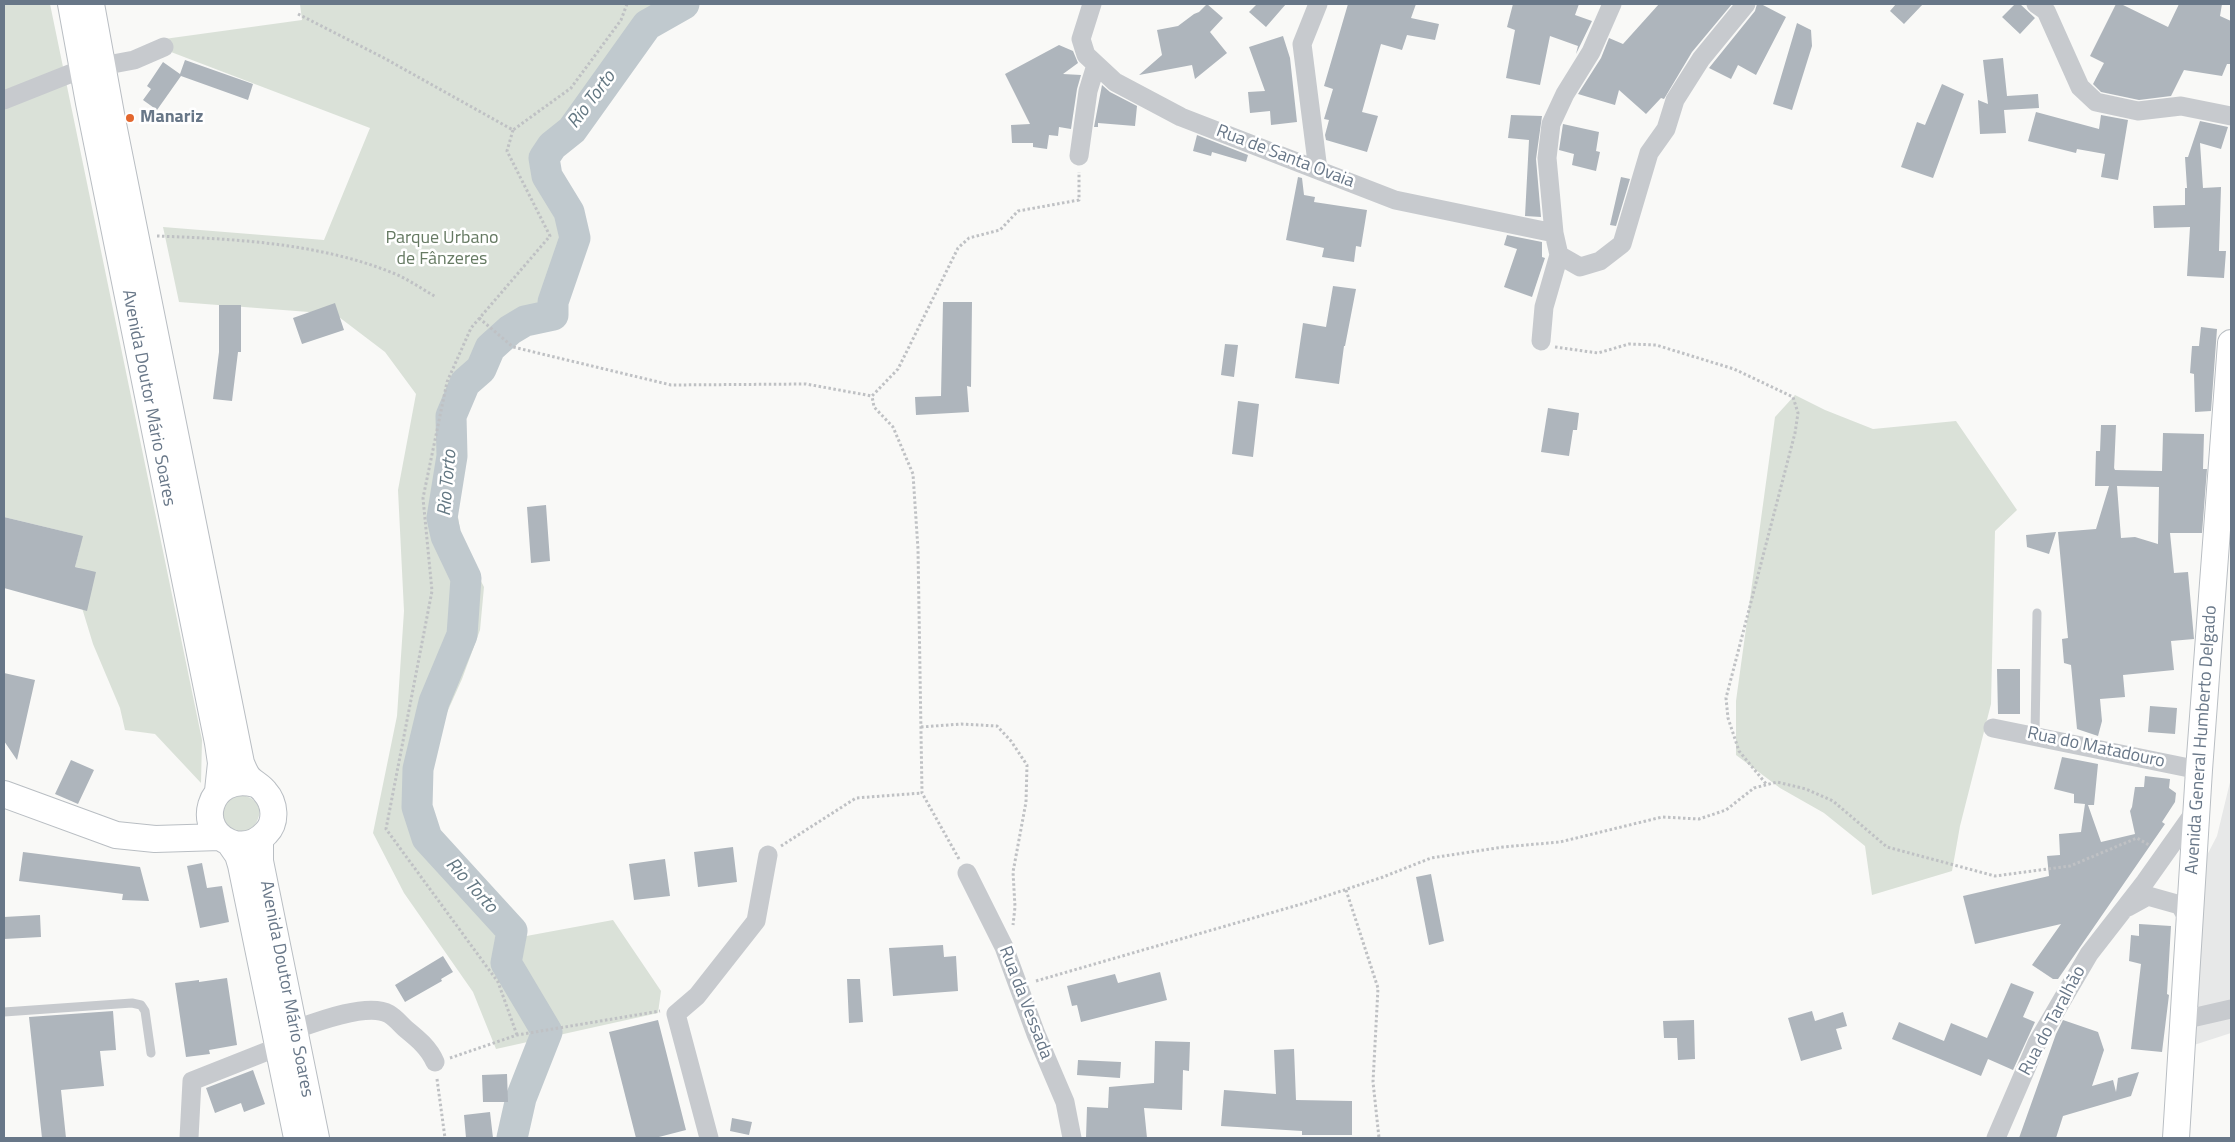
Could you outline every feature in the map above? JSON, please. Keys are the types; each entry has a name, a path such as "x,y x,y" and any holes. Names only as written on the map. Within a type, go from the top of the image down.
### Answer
{"main road":[{"name":"Avenida Doutor Mário Soares","path":"71,4 92,68 241,764 247,775 268,795 274,810 273,821 268,831 260,839 260,861 286,1038 296,1138"},
{"name":"Avenida Doutor Mário Soares","path":"90,4 92,68 218,742 221,770 210,819 214,829 238,855 286,1038 316,1138"},
{"name":"Avenida General Humberto Delgado","path":"2176,1138 2196,809 2227,448 2231,343"},
{"path":"174,839 198,827 214,800 236,782 256,784"},
{"path":"4,794 116,835 138,839 225,839 239,845 250,844 260,839"}],"street":[{"name":"Rua de Santa Ovaia","path":"1092,4 1081,39 1086,56 1115,82 1181,117 1395,200 1554,233"},
{"path":"1318,4 1302,44 1318,170"},
{"path":"1540,341 1544,307 1559,255 1554,233 1547,158 1551,124 1591,52 1612,4"},
{"path":"1559,255 1580,267 1600,261 1622,244 1649,153 1666,129 1675,100 1700,59 1746,4"},
{"path":"2036,4 2046,11 2080,87 2096,102 2138,111 2181,106 2231,116"},
{"path":"4,100 92,68 134,60 164,47"},
{"path":"1079,156 1088,91 1096,65"},
{"name":"Rua do Matadouro","path":"1993,728 2036,735 2199,770"},
{"name":"Rua do Taralhão","path":"1996,1138 2037,1043 2088,954 2165,854 2196,809"},
{"path":"709,1138 676,1014 697,996 756,921 768,855"},
{"name":"Rua da Vessada","path":"967,872 1009,962 1065,1102 1072,1138"},
{"name":"Rua do Taralhão","path":"2122,910 2148,896 2180,905 2189,921"},
{"path":"2183,1020 2231,1009"},
{"path":"189,1138 192,1081 329,1018 356,1012 388,1014 419,1039 431,1054 442,1060"}],"lane":[{"path":"2036,735 2037,613"},
{"path":"4,1012 132,1002 141,1005 145,1011 151,1053"}],"path":[{"path":"517,1035 498,982 386,829 432,591 423,498 447,382 471,328 550,236 507,151 513,130 571,88 620,20 627,4"},
{"path":"298,14 384,58 513,130"},
{"path":"872,396 898,368 958,248 969,238 1000,230 1018,211 1078,200 1079,156"},
{"path":"157,236 248,241 348,258 394,274 436,297"},
{"path":"479,318 513,347 672,385 806,384 872,396"},
{"path":"1540,341 1560,349 1598,353 1629,344 1656,345 1734,369 1793,397 1798,413 1795,433 1726,698 1728,718 1739,751 1767,785"},
{"path":"872,396 874,407 893,427 913,474 918,549 922,793 967,872"},
{"path":"921,727 961,724 997,726 1011,741 1027,765 1026,802 1014,872 1016,907 1009,962"},
{"path":"1018,986 1188,938 1346,890 1431,858 1503,847 1560,842 1662,817 1699,819 1726,810 1754,788 1777,782 1806,789 1833,802 1887,847 1995,876 2070,866 2137,838 2165,854"},
{"path":"768,855 856,798 922,793"},
{"path":"1346,890 1378,988 1373,1082 1379,1138"},
{"path":"445,1138 442,1060 517,1035 656,1010 676,1014"}],"shaded area":[{"path":"2231,778 2231,1033 2194,1045 2205,859 2217,836"}],"green space":[{"path":"4,4 50,4 202,740 201,783 155,734 125,730 120,708 93,644 75,585 80,568 75,567 80,546 70,533 4,517"},
{"name":"Parque Urbano de Fânzeres","path":"300,4 664,4 636,21 577,105 534,156 561,215 566,241 550,279 543,305 519,338 501,352 486,370 464,406 454,489 462,544 484,587 480,630 462,679 441,726 427,802 445,841 521,937 613,920 661,991 658,1013 496,1049 473,992 404,893 373,833 397,716 404,611 398,490 416,394 385,352 335,314 179,302 163,227 324,240 370,128 171,52 157,40 302,20"},
{"path":"1795,395 1825,410 1873,429 1956,421 2017,510 1995,531 1991,704 1960,826 1952,871 1872,895 1865,846 1824,813 1780,788 1736,755 1736,701 1775,417"},
{"path":"243,795 250,798 258,806 260,811 257,822 249,833 230,833 220,811 231,797"}],"building":[{"path":"1207,4 1223,18 1210,32 1227,53 1195,79 1192,65 1139,75 1162,55 1157,30 1178,26 1199,12"},
{"path":"1257,4 1286,4 1266,27 1249,12"},
{"path":"1348,4 1416,4 1411,18 1439,24 1435,40 1407,35 1402,50 1381,44 1362,112 1378,116 1367,152 1326,140 1325,135 1329,120 1324,119 1333,89 1324,86"},
{"path":"1513,4 1579,4 1575,15 1592,21 1576,54 1578,46 1550,36 1540,85 1506,78 1515,30 1507,27"},
{"path":"1659,4 1732,4 1692,52 1664,99 1661,98 1646,114 1619,90 1615,105 1578,94 1601,58 1609,38 1623,44"},
{"path":"1757,4 1761,4 1786,17 1756,75 1738,65 1731,79 1709,68 1755,11"},
{"path":"1896,4 1923,4 1904,24 1890,11"},
{"path":"2015,4 2020,4 2035,18 2020,34 2002,17"},
{"path":"2116,4 2121,4 2168,27 2179,4 2222,4 2220,16 2231,21 2231,64 2227,64 2222,76 2184,70 2171,96 2139,100 2101,92 2093,84 2104,63 2090,56"},
{"path":"1797,23 1811,30 1812,46 1792,110 1773,104"},
{"path":"1283,36 1290,58 1297,122 1271,125 1270,111 1250,113 1248,92 1265,91 1249,47"},
{"path":"1059,45 1073,51 1078,63 1063,74 1081,75 1071,129 1059,127 1058,136 1049,135 1047,149 1033,147 1033,143 1012,143 1011,125 1030,124 1005,74"},
{"path":"2003,58 2007,96 2038,94 2039,108 2004,110 2006,133 1980,134 1978,100 1988,104 1983,60"},
{"path":"185,60 253,84 248,100 181,76 157,110 143,100 151,89 147,86 163,62 180,74"},
{"path":"1942,84 1964,94 1933,178 1901,167 1917,122 1925,125"},
{"path":"1102,85 1110,92 1137,106 1135,126 1098,123 1098,127 1094,127"},
{"path":"2036,112 2099,129 2101,115 2128,120 2118,180 2101,177 2105,154 2077,149 2076,153 2028,141"},
{"path":"1511,115 1542,116 1536,159 1541,217 1525,216 1529,140 1508,138"},
{"path":"2200,121 2228,127 2221,149 2200,143 2203,188 2221,187 2219,251 2226,251 2224,278 2187,276 2190,227 2154,228 2153,206 2185,205 2185,188 2187,188 2185,157 2188,157"},
{"path":"1563,124 1599,132 1596,151 1600,152 1596,171 1572,165 1574,154 1559,150"},
{"path":"1197,135 1248,155 1246,162 1212,152 1211,156 1193,151"},
{"path":"1298,177 1302,178 1304,195 1315,197 1314,202 1367,210 1361,247 1356,246 1354,262 1322,257 1324,248 1286,240"},
{"path":"1621,177 1630,179 1616,226 1610,225"},
{"path":"1507,235 1542,242 1542,257 1545,258 1532,297 1504,287 1517,249 1504,245"},
{"path":"1333,286 1356,289 1344,346 1339,384 1295,378 1303,323 1326,327"},
{"path":"943,302 972,302 971,387 967,386 969,412 916,415 915,397 941,396"},
{"path":"335,303 344,330 302,344 293,318"},
{"path":"219,305 241,305 241,352 238,352 232,401 213,399 219,352"},
{"path":"2201,327 2217,329 2211,411 2195,412 2194,374 2190,373 2192,346 2199,346"},
{"path":"1225,344 1238,345 1234,377 1221,375"},
{"path":"1238,401 1259,404 1253,457 1232,454"},
{"path":"1548,408 1579,413 1577,430 1573,430 1569,456 1541,452"},
{"path":"2101,425 2116,425 2114,470 2115,468 2115,470 2162,471 2163,433 2204,434 2203,469 2207,469 2202,533 2170,533 2174,573 2188,572 2194,639 2171,641 2174,670 2123,675 2125,697 2100,699 2102,721 2098,736 2077,729 2071,665 2064,663 2062,639 2068,638 2058,532 2096,529 2109,486 2095,486 2096,451 2100,451","holes":["2117,486 2159,487 2158,544 2135,537 2121,538"]},
{"path":"546,505 550,561 531,563 527,507"},
{"path":"4,517 83,536 75,567 96,572 87,611 4,588"},
{"path":"2056,532 2049,554 2027,547 2026,535"},
{"path":"1997,669 2020,669 2020,714 1998,714"},
{"path":"4,673 35,680 17,760 4,741"},
{"path":"2150,706 2177,708 2175,734 2148,732"},
{"path":"2062,757 2098,764 2094,805 2088,805 2101,842 2135,834 2130,811 2135,787 2144,787 2145,776 2170,779 2169,788 2176,793 2175,802 2162,822 2165,824 2058,979 2053,979 2032,965 2061,924 1975,944 1963,896 2049,876 2047,856 2060,855 2059,834 2081,832 2085,804 2074,803 2074,794 2054,789"},
{"path":"71,760 94,770 78,804 55,794"},
{"path":"733,847 737,882 698,887 694,852"},
{"path":"23,852 140,867 149,901 122,900 123,894 19,881"},
{"path":"665,859 670,896 634,900 629,864"},
{"path":"202,863 207,888 222,886 229,922 200,928 187,866"},
{"path":"1431,874 1444,941 1429,945 1416,877"},
{"path":"40,915 41,937 4,939 4,917"},
{"path":"2139,924 2171,926 2167,994 2169,995 2162,1052 2131,1049 2141,964 2129,961 2131,935 2139,936"},
{"path":"943,945 944,957 956,956 958,991 893,996 889,948"},
{"path":"443,956 453,972 441,979 442,981 405,1002 395,985"},
{"path":"1160,972 1167,1000 1081,1022 1077,1005 1072,1006 1067,986 1115,974 1118,983"},
{"path":"227,978 237,1045 209,1050 210,1054 186,1057 175,983"},
{"path":"847,979 860,979 863,1022 849,1023"},
{"path":"2011,983 2034,992 2023,1017 2035,1022 2013,1070 1988,1059 1981,1076 1892,1039 1899,1022 1944,1041 1951,1023 1987,1038"},
{"path":"113,1011 116,1050 100,1051 104,1086 61,1090 66,1138 42,1138 29,1017"},
{"path":"1812,1011 1815,1021 1843,1012 1847,1026 1836,1029 1842,1049 1801,1061 1788,1018"},
{"path":"658,1020 686,1130 655,1138 636,1138 609,1032"},
{"path":"1694,1020 1695,1059 1678,1060 1677,1038 1664,1038 1663,1021"},
{"path":"2063,1020 2098,1032 2104,1050 2092,1086 2113,1080 2116,1092 2118,1078 2139,1072 2131,1096 2063,1116 2056,1138 2019,1138 2056,1034"},
{"path":"1155,1041 1190,1042 1189,1071 1183,1070 1182,1110 1144,1108 1147,1138 1086,1138 1087,1107 1108,1108 1109,1087 1154,1083"},
{"path":"1294,1049 1296,1100 1352,1101 1352,1135 1302,1135 1302,1131 1221,1126 1224,1090 1276,1094 1274,1050"},
{"path":"1078,1060 1121,1062 1120,1078 1077,1075"},
{"path":"253,1070 265,1104 244,1112 241,1103 215,1113 206,1088"},
{"path":"507,1074 508,1102 483,1102 482,1075"},
{"path":"490,1112 493,1138 466,1138 464,1115"},
{"path":"732,1118 752,1122 749,1135 730,1131"}],"waterway":[{"name":"Rio Torto","path":"512,1138 521,1098 547,1032 506,963 512,931 427,838 417,807 418,769 434,702 462,635 466,578 446,536 442,518 452,456 451,416 465,383 481,369 490,348 510,330 525,321 553,315 553,302 575,238 569,212 547,176 544,158 552,146 572,130 647,25 684,4"}],"place":[{"name":"Manariz","path":"130,118"}]}
